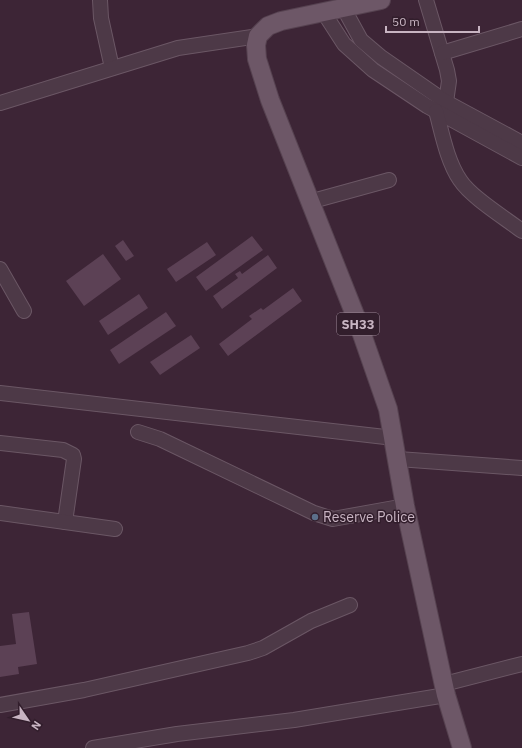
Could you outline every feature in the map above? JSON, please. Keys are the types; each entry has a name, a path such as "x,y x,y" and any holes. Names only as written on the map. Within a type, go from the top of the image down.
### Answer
{"main road":[{"path":"258,36 268,26 274,23 334,8 381,0"},
{"name":"SH33","path":"258,36 256,45 257,59 262,76 309,202 377,376 394,438 405,506 445,689 462,748"}],"street":[{"path":"100,0 101,18 112,68"},
{"path":"426,0 449,81 441,106 453,165 460,180 475,195 522,231"},
{"path":"334,8 370,48 441,106 522,158"},
{"path":"334,8 336,34 351,52 373,70 441,106 522,143"},
{"path":"442,53 522,29"},
{"path":"0,103 178,48 258,36"},
{"path":"309,202 389,180"},
{"path":"0,269 24,311"},
{"path":"0,393 394,438"},
{"path":"138,432 160,439 314,513 333,519 405,506"},
{"path":"0,443 63,450 73,454 74,459 65,522"},
{"path":"398,459 522,468"},
{"path":"0,513 115,529"},
{"path":"0,705 84,690 248,653 263,648 312,620 350,605"},
{"path":"93,748 177,734 294,720 445,689 522,664"}],"building":[{"path":"252,236 263,250 206,291 196,277"},
{"path":"123,240 134,256 126,261 115,246"},
{"path":"207,242 216,255 176,282 167,269"},
{"path":"103,254 121,279 84,306 66,281"},
{"path":"268,255 277,268 222,309 213,296 238,278 235,274 240,271 242,274"},
{"path":"293,288 302,301 228,356 219,344 252,319 249,316 261,308 263,310"},
{"path":"139,294 148,308 108,335 99,321"},
{"path":"166,312 176,326 119,364 110,350"},
{"path":"191,335 200,348 160,375 150,362"},
{"path":"29,612 37,664 18,667 19,674 0,677 0,646 16,644 12,614"}],"place":[{"name":"Reserve Police","path":"315,517"}]}
